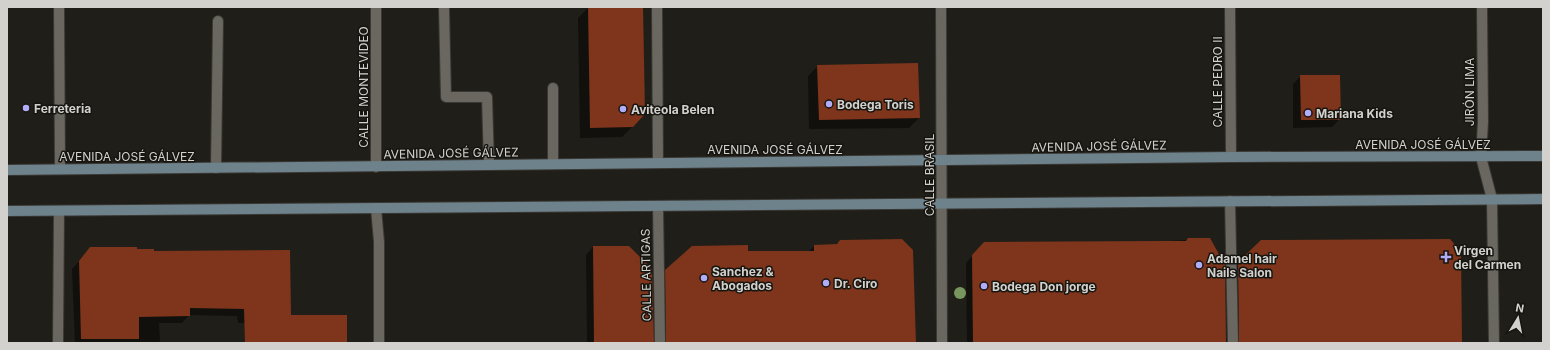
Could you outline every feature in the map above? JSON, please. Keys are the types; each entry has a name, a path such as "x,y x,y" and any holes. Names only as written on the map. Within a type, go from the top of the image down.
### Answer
{"main road":[{"name":"AVENIDA JOSÉ GÁLVEZ","path":"7,170 1231,157 1543,156"},
{"path":"7,211 1543,199"}],"street":[{"path":"59,7 60,169"},
{"name":"CALLE MONTEVIDEO","path":"376,7 376,167"},
{"path":"444,7 446,97 487,97 489,165"},
{"path":"657,7 658,163"},
{"name":"CALLE BRASIL","path":"941,7 942,343"},
{"name":"CALLE PEDRO II","path":"1230,7 1231,157"},
{"name":"JIRÓN LIMA","path":"1482,7 1483,122 1481,157 1492,199 1494,343"},
{"path":"216,168 218,21"},
{"path":"553,88 553,164"},
{"path":"1230,201 1233,343"},
{"name":"CALLE ARTIGAS","path":"658,206 660,343"},
{"path":"376,208 379,242 379,343"},
{"path":"58,343 59,211"}],"building":[{"path":"588,7 643,7 645,114 633,127 590,128"},
{"path":"918,63 920,118 819,120 817,65"},
{"path":"1300,75 1340,75 1341,120 1301,120"},
{"path":"1188,238 1210,238 1225,265 1226,343 973,343 972,255 984,242 1186,241"},
{"path":"902,239 913,250 916,343 666,343 665,270 692,246 748,245 748,251 814,251 814,245 837,244 840,240"},
{"path":"1450,239 1461,252 1462,343 1239,343 1238,262 1261,240"},
{"path":"593,246 629,246 652,269 654,343 594,343"},
{"path":"90,247 137,247 137,249 154,249 154,251 290,250 291,315 347,315 347,343 245,343 244,309 190,308 190,316 139,317 139,339 81,339 79,261"}],"place":[{"name":"Bodega Toris","path":"829,104"},
{"name":"Ferreteria","path":"26,108"},
{"name":"Aviteola Belen","path":"623,109"},
{"name":"Mariana Kids","path":"1308,113"},
{"name":"Virgen del Carmen","path":"1446,257"},
{"name":"Adamel hair Nails Salon","path":"1199,265"},
{"name":"Sanchez & Abogados","path":"704,278"},
{"name":"Dr. Ciro","path":"826,283"},
{"name":"Bodega Don jorge","path":"984,286"}]}
